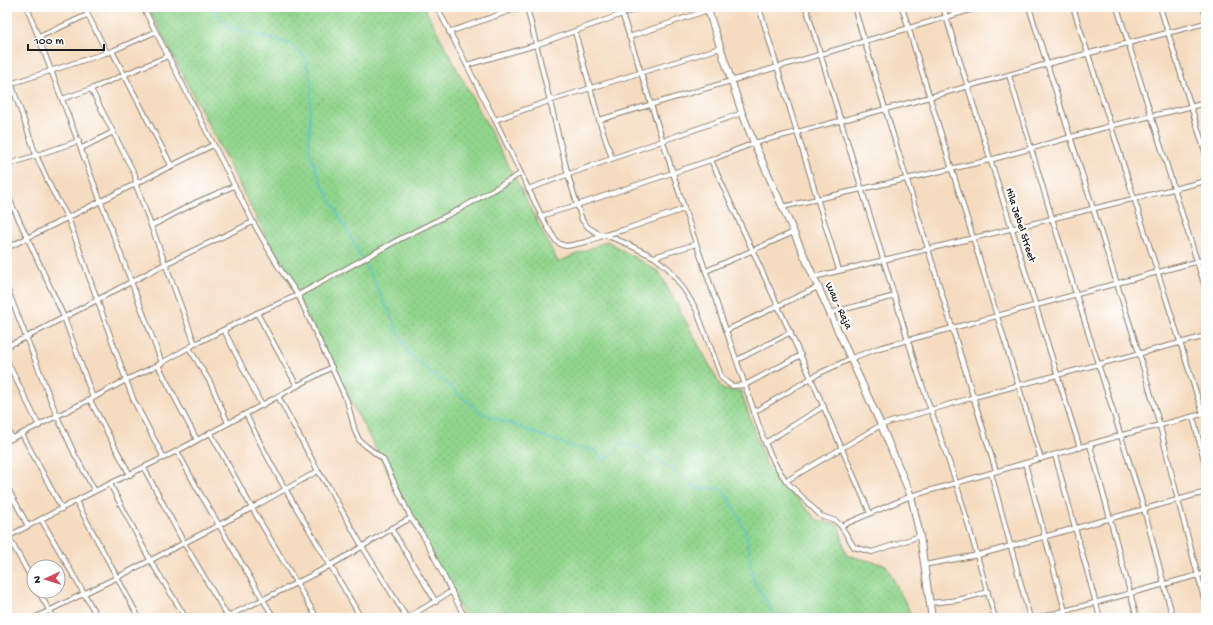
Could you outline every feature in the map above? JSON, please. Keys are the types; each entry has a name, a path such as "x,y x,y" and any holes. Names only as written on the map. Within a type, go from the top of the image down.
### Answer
{"main road":[{"name":"Wau - Raja","path":"708,9 731,82 754,143 818,287 852,358 911,496 920,536 932,618"}],"street":[{"path":"28,7 162,363"},
{"path":"84,7 107,52"},
{"path":"143,7 253,222 278,266 298,295 347,401 359,440 383,459 411,518 424,537 465,618"},
{"path":"437,7 495,120 541,216 551,235 556,241 567,246 586,242 684,209"},
{"path":"450,32 521,7"},
{"path":"527,7 568,175 582,220 588,227 654,257 669,269 696,309 722,378 733,386 745,385 801,355"},
{"path":"620,7 684,209 765,443 775,464 786,481 821,516 836,521 841,526 854,547 872,552 920,536"},
{"path":"467,64 575,32 642,7"},
{"path":"759,7 839,270"},
{"path":"806,7 930,410 956,482 995,618"},
{"path":"854,7 996,471"},
{"path":"902,7 1041,458"},
{"name":"Hila Jebel Street","path":"943,7 1080,448"},
{"path":"599,120 980,7"},
{"path":"1029,7 1139,353 1160,426 1206,606"},
{"path":"841,526 911,496 956,482 1122,435 1204,414 1179,343 1073,7"},
{"path":"1117,7 1206,290"},
{"path":"1160,7 1206,155"},
{"path":"1204,7 1206,13"},
{"path":"629,37 708,9"},
{"path":"39,37 88,15"},
{"path":"541,216 711,160 754,143 929,98 1047,64 1206,22"},
{"path":"7,85 112,51 155,32"},
{"path":"575,32 599,120 612,158"},
{"path":"495,120 549,100 720,48"},
{"path":"112,51 172,167"},
{"path":"62,99 91,89 168,56"},
{"path":"7,71 36,155 52,190 68,218 134,401 164,458"},
{"path":"1009,75 1030,148 1122,435 1144,509 1173,618"},
{"path":"91,89 135,175 136,185 195,344"},
{"path":"782,207 990,160 1110,126 1206,103"},
{"path":"528,189 742,113"},
{"path":"82,148 113,132"},
{"path":"7,165 79,142"},
{"path":"7,248 172,167 213,145"},
{"path":"711,160 752,251 779,305 870,513"},
{"path":"7,441 92,399 126,380 158,366 195,344 257,313 298,295 364,258 462,208 520,174"},
{"path":"814,277 1206,181"},
{"path":"151,226 197,202 234,186"},
{"path":"7,194 64,317 92,399 130,475"},
{"path":"7,346 27,337 165,264 253,222"},
{"path":"706,271 794,232"},
{"path":"654,257 696,244"},
{"path":"754,412 811,378 852,358 909,339 1206,259"},
{"path":"727,330 818,287"},
{"path":"7,288 57,416 75,455 95,491"},
{"path":"830,312 895,296"},
{"path":"257,313 297,386"},
{"path":"224,330 262,406"},
{"path":"737,360 791,332"},
{"path":"786,481 881,425 974,397 1206,336"},
{"path":"188,348 210,382 228,423"},
{"path":"7,361 39,426"},
{"path":"158,366 197,440"},
{"path":"26,569 7,537 95,491 164,458 332,367"},
{"path":"278,396 318,471 362,546 407,618 436,602 452,591"},
{"path":"765,443 824,406"},
{"path":"246,414 262,449 284,489 331,565 361,618"},
{"path":"1192,417 1206,468"},
{"path":"7,428 12,438"},
{"path":"210,432 252,508 317,618"},
{"path":"22,434 62,509"},
{"path":"1090,445 1137,618"},
{"path":"177,451 218,525 274,618"},
{"path":"1055,455 1100,618"},
{"path":"1025,463 1067,618"},
{"path":"144,468 226,617 331,565 411,518"},
{"path":"34,618 116,578 252,508 318,471"},
{"path":"991,473 1030,618"},
{"path":"110,484 150,560 186,618"},
{"path":"7,487 28,526"},
{"path":"924,565 978,555 1206,492"},
{"path":"76,502 116,578 140,618"},
{"path":"41,519 98,618"},
{"path":"392,528 436,602"},
{"path":"1038,618 1206,573"},
{"path":"930,603 958,600 988,592"},
{"path":"43,599 54,618"},
{"path":"7,614 10,618"}],"green space":[{"path":"148,7 424,7 558,262 607,241 659,272 723,390 741,391 765,463 817,520 839,525 846,555 886,565 913,618 465,618 352,404"}],"waterway":[{"path":"213,7 229,27 290,44 305,57 311,80 309,149 319,178 375,283 409,354 482,413 572,447 595,450 603,460 613,455 620,443 630,445 661,461 681,475 697,489 721,488 734,507 746,533 753,580 777,618"}]}
